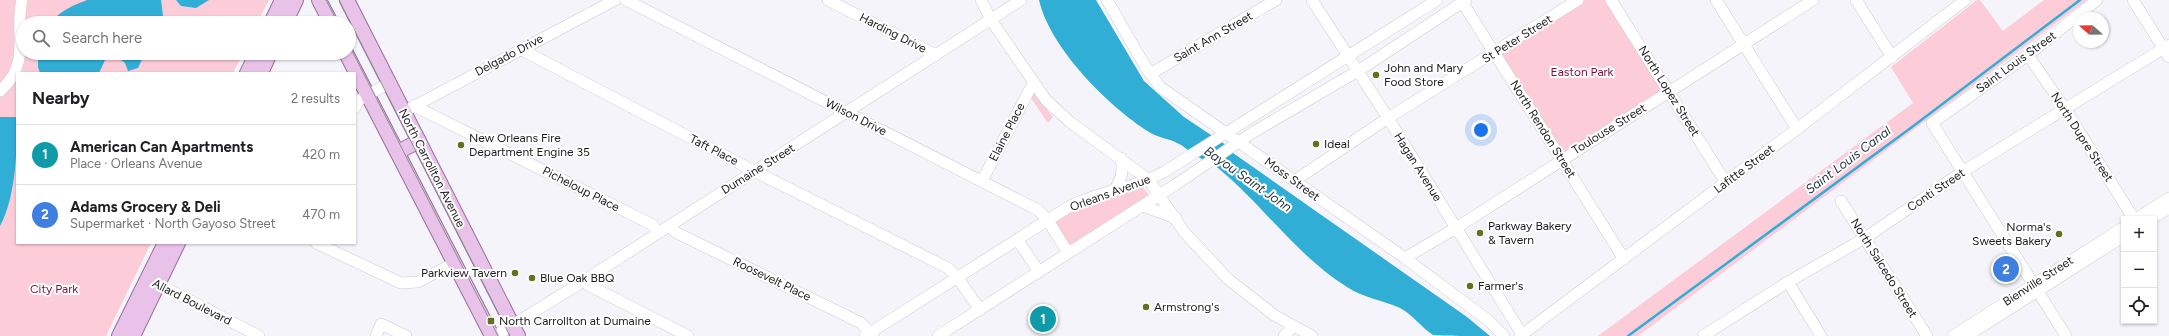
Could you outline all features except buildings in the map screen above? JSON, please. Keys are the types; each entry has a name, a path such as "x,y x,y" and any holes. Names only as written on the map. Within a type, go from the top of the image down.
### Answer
{"main road":[{"path":"274,16 282,0"},
{"path":"288,16 296,0"},
{"path":"319,0 327,16"},
{"name":"North Carrollton Avenue","path":"347,0 355,16"},
{"name":"North Carrollton Avenue","path":"356,18 389,83 409,109 418,141 515,330"},
{"path":"248,72 254,60"},
{"path":"261,72 267,60"},
{"name":"North Carrollton Avenue","path":"350,60 493,336"},
{"path":"398,152 418,141"},
{"path":"133,336 153,282 165,244"},
{"path":"119,336 177,244"}],"street":[{"path":"21,16 22,0"},
{"name":"Delgado Drive","path":"409,109 615,0"},
{"name":"Wilson Drive","path":"626,0 1038,210 1047,219 1068,253"},
{"name":"Harding Drive","path":"828,0 936,56"},
{"path":"982,0 991,20 1046,100 1070,122 1149,180 1204,256 1228,279 1252,300 1293,327 1312,336"},
{"name":"Dumaine Street","path":"493,336 515,330 585,280 1021,0"},
{"name":"Moss Street","path":"1107,0 1150,74 1166,91 1235,144 1294,181 1405,258 1488,320 1504,336"},
{"name":"Saint Ann Street","path":"1150,74 1276,0"},
{"name":"Hagan Avenue","path":"1312,0 1388,118 1521,336"},
{"name":"Orleans Avenue","path":"870,335 1047,219 1081,200 1114,192 1149,180 1437,0"},
{"name":"St Peter Street","path":"1294,181 1388,118 1578,0"},
{"name":"North Lopez Street","path":"1611,0 1726,183"},
{"path":"1716,0 1797,129"},
{"name":"Toulouse Street","path":"1405,258 1456,228 1562,159 1814,0"},
{"path":"1856,0 1892,56"},
{"name":"Lafitte Street","path":"1521,336 1726,183 1965,0"},
{"name":"Saint Louis Street","path":"1962,172 1932,123 2028,55 2097,0"},
{"path":"2133,0 2167,50"},
{"name":"Orleans Avenue","path":"938,336 1143,206 1235,144 1358,71 1463,1"},
{"name":"North Rendon Street","path":"1463,1 1624,259"},
{"name":"Taft Place","path":"520,49 754,171 948,268 958,277 980,310"},
{"name":"Conti Street","path":"1703,336 1788,282 1865,238 1962,172 2065,109 2167,50"},
{"name":"North Dupre Street","path":"2028,55 2065,109 2133,216"},
{"path":"0,91 13,79 19,60"},
{"path":"356,106 359,100 389,83"},
{"name":"Elaine Place","path":"982,182 1033,83"},
{"name":"Picheloup Place","path":"409,109 653,225 658,233"},
{"path":"1114,192 1121,179 1121,158"},
{"path":"1962,172 2066,336"},
{"path":"2140,216 2169,198"},
{"name":"North Salcedo Street","path":"1841,200 1927,336"},
{"path":"1143,206 1176,218"},
{"path":"2156,216 2169,208"},
{"name":"Roosevelt Place","path":"670,225 675,232 861,323 870,335"},
{"name":"Bienville Street","path":"1967,336 2121,229"},
{"name":"Bienville Street","path":"1953,336 2121,238"},
{"path":"1018,239 1039,272"},
{"path":"318,244 401,283 418,282 454,263"},
{"path":"585,280 588,285 688,336"},
{"name":"Allard Boulevard","path":"153,282 259,336"},
{"path":"1788,282 1821,336"},
{"path":"376,336 381,324 406,336"},
{"path":"1284,336 1293,327"}],"green space":[{"name":"City Park","path":"0,0 269,0 261,16 16,16 16,60 240,60 234,72 16,72 16,244 151,244 106,336 0,336"},
{"name":"Easton Park","path":"1578,0 1611,0 1669,91 1562,159 1495,53"},
{"path":"1977,0 1980,0 2003,31 2044,0 2087,0 1638,336 1598,336 1913,103 1891,67"},
{"path":"1034,94 1053,117 1048,123 1031,98"},
{"path":"1142,187 1150,196 1072,246 1069,245 1056,224 1056,220 1085,203"}],"water":[{"path":"87,0 161,0 163,16 57,16 72,6"},
{"path":"176,0 209,0 196,8 181,6"},
{"name":"Bayou Saint John","path":"1039,0 1096,0 1144,81 1184,117 1226,145 1233,153 1467,317 1490,336 1433,335 1400,308 1353,291 1329,274 1296,245 1235,183 1218,168 1195,155 1183,146 1149,132 1133,121 1099,91 1068,56 1055,37 1045,18"},
{"path":"38,60 105,60 99,72 40,72"},
{"path":"121,60 142,60 138,68 128,71 125,63"},
{"path":"0,117 16,117 16,158 12,187 5,214 0,226"}],"waterway":[{"name":"Saint Louis Canal","path":"1628,336 1912,127 2080,0"}],"tram line":[{"path":"326,0 334,16"},
{"path":"339,0 347,16"},
{"path":"356,33 510,336"},
{"path":"356,59 498,336"}],"place":[{"name":"John and Mary Food Store","path":"1376,75"},
{"name":"Ideal","path":"1316,144"},
{"name":"New Orleans Fire Department Engine 35","path":"461,145"},
{"name":"Parkway Bakery & Tavern","path":"1480,233"},
{"name":"Norma's Sweets Bakery","path":"2059,234"},
{"name":"Adams Grocery & Deli","path":"2006,269"},
{"name":"Parkview Tavern","path":"515,273"},
{"name":"Blue Oak BBQ","path":"532,278"},
{"name":"Farmer's","path":"1470,286"},
{"name":"Armstrong's","path":"1146,307"},
{"name":"American Can Apartments","path":"1043,319"},
{"name":"North Carrollton at Dumaine","path":"491,321"}]}
